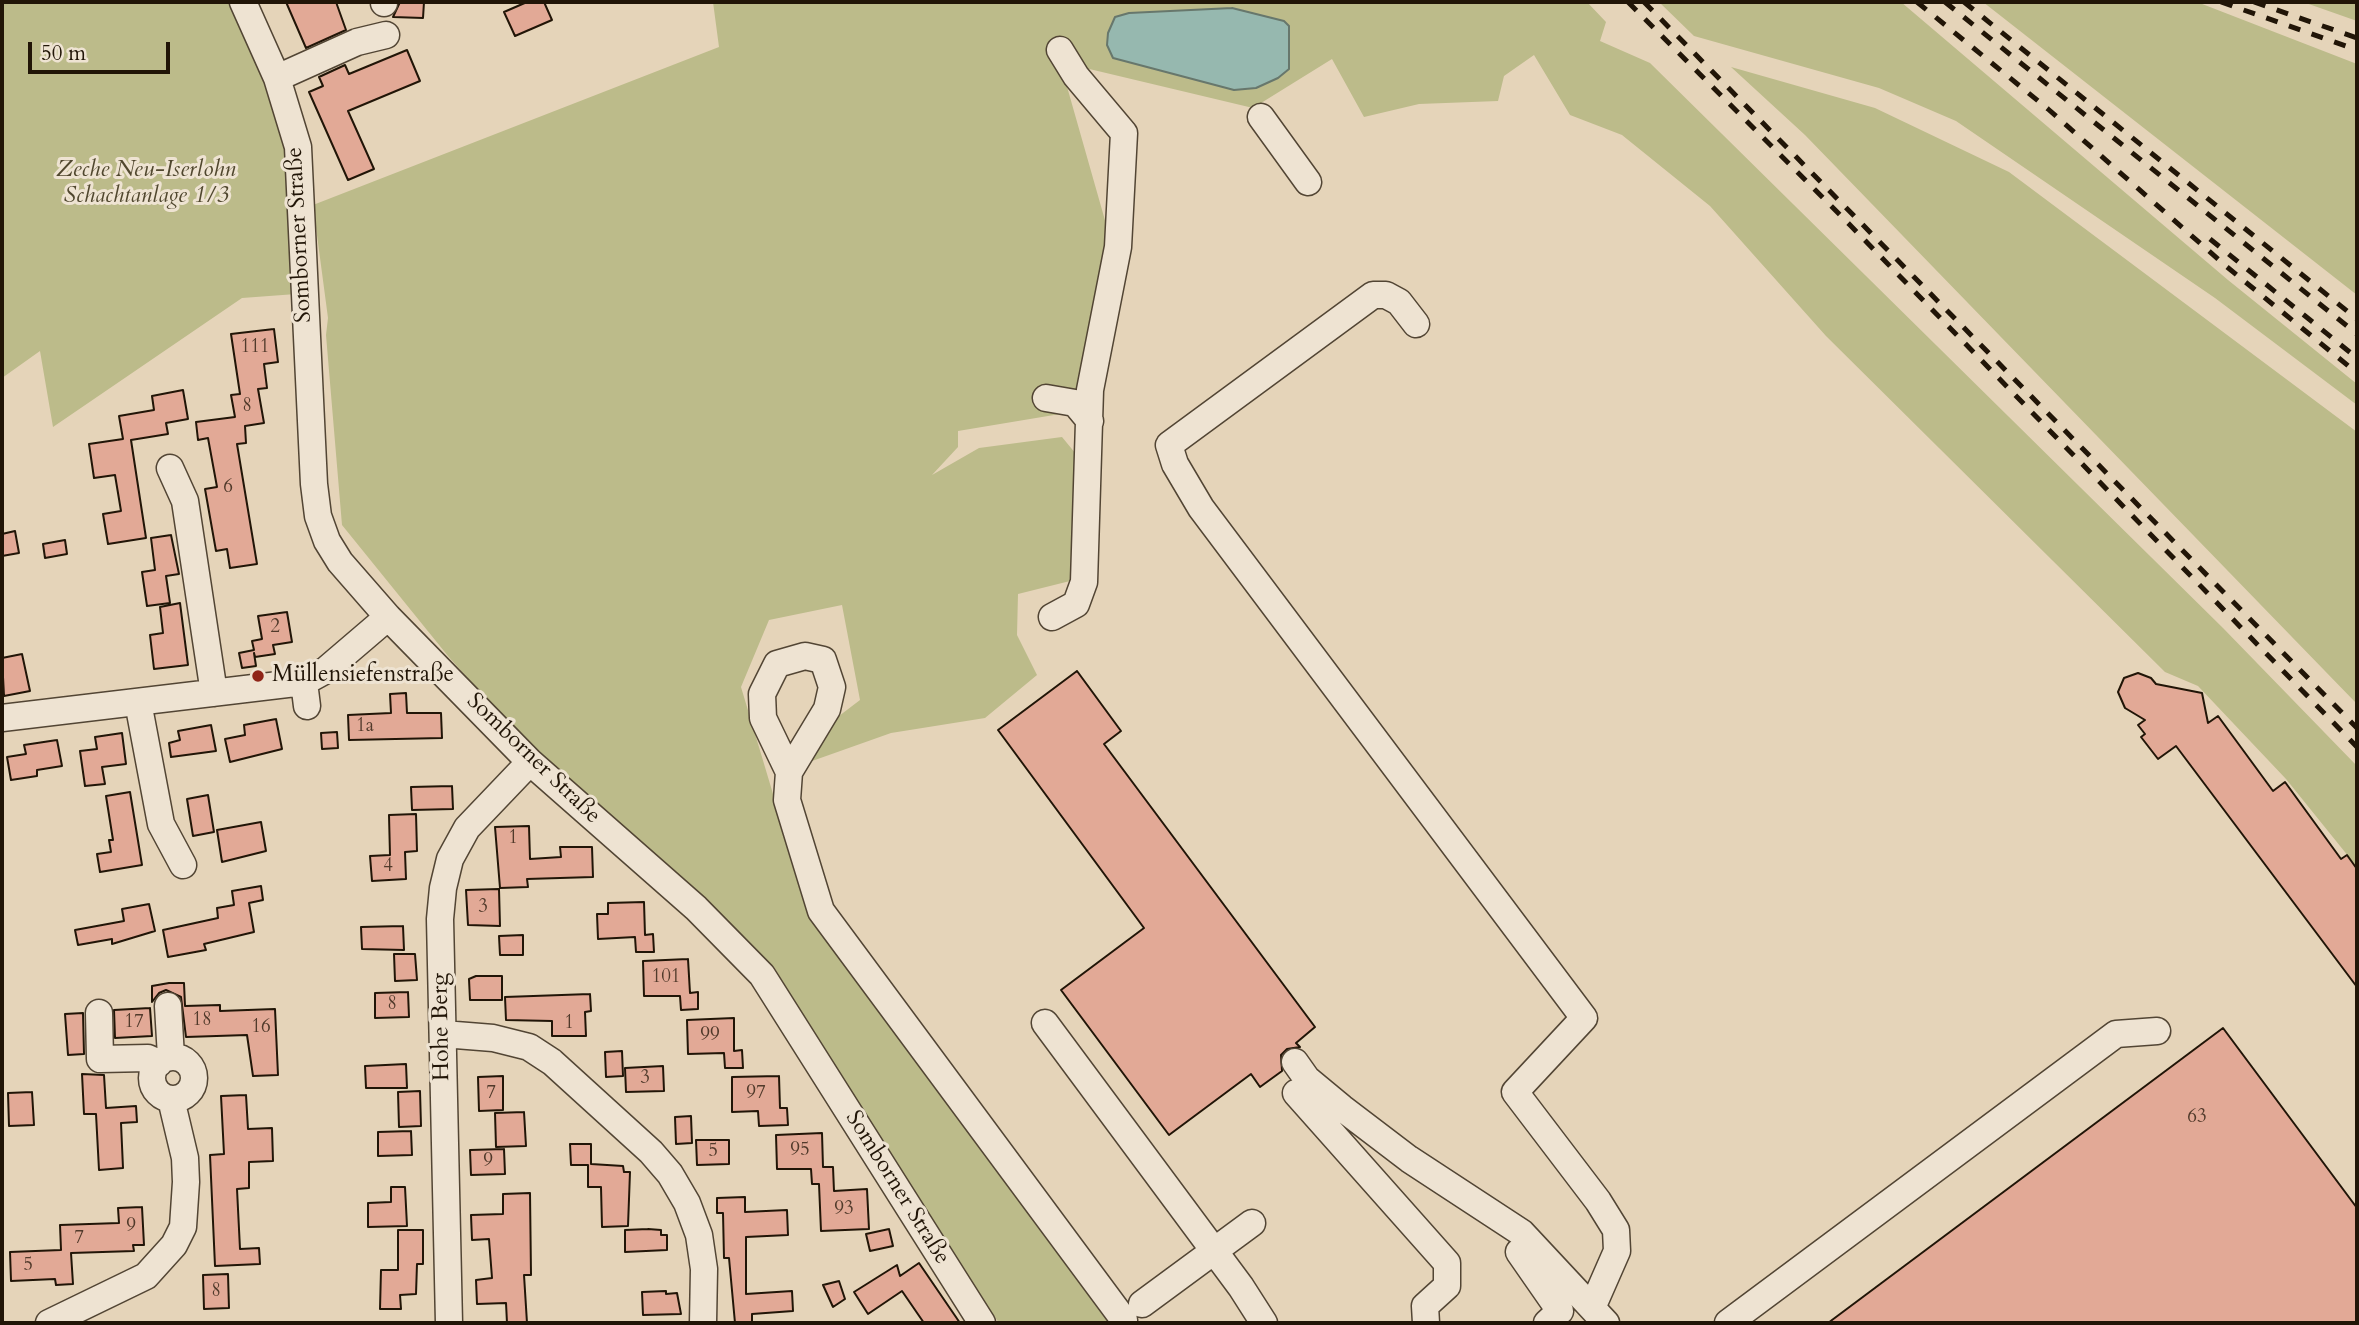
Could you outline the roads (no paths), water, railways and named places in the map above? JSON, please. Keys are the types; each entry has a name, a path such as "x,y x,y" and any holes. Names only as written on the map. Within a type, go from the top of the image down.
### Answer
{"street":[{"name":"Somborner Straße","path":"243,2 277,78 298,147 304,318 318,516 327,541 340,562 388,617 530,762 696,908 762,975 982,1323"},
{"path":"277,78 357,42 386,35"},
{"path":"1052,617 1076,604 1084,582 1090,390 1118,247 1124,133 1076,76 1060,50"},
{"path":"1261,117 1308,182"},
{"path":"1416,324 1399,302 1386,295 1373,295 1169,445 1179,473 1201,508 1584,1018 1515,1093 1598,1201 1616,1230 1617,1251 1599,1316"},
{"path":"1046,398 1075,403 1090,421"},
{"path":"170,468 185,501 214,693"},
{"path":"2,718 214,693 306,694 326,670 388,617"},
{"path":"138,702 161,824 183,865"},
{"name":"Hohe Berg","path":"449,1323 440,919 450,859 467,828 530,762"},
{"path":"789,772 787,800 821,911 1133,1312 1252,1223"},
{"path":"165,1060 168,1006"},
{"path":"49,1323 146,1276 174,1245 183,1227 187,1182 185,1158 172,1099 184,1096 194,1080 188,1063 148,1058 100,1059 99,1013"},
{"path":"1045,1023 1215,1251 1264,1323"},
{"path":"1728,1323 2116,1034 2157,1031"},
{"path":"443,1034 493,1038 528,1048 552,1062 651,1152 670,1174 687,1203 699,1235 704,1269 704,1323"},
{"path":"1295,1062 1307,1079 1342,1108 1492,1216 1522,1233 1599,1316"},
{"path":"1296,1093 1447,1263 1447,1286 1426,1315 1404,1323"},
{"path":"1492,1216 1560,1311 1546,1323"}],"water":[{"path":"1232,8 1284,21 1289,26 1289,69 1278,78 1256,88 1234,90 1113,58 1107,45 1108,33 1115,17 1129,13"}],"railway":[{"path":"1628,2 1850,225 2357,747"},
{"path":"1644,2 2357,728"},
{"path":"1917,2 2048,109 2227,267 2357,373"},
{"path":"1945,2 2357,334"},
{"path":"1964,2 2357,319"},
{"path":"2221,2 2357,50"},
{"path":"2254,2 2357,38"},
{"path":"2210,239 2357,358"}],"place":[{"name":"Müllensiefenstraße","path":"258,676"}],"park label":[{"name":"Zeche Neu-Iserlohn Schachtanlage 1/3","path":"146,184"}]}
